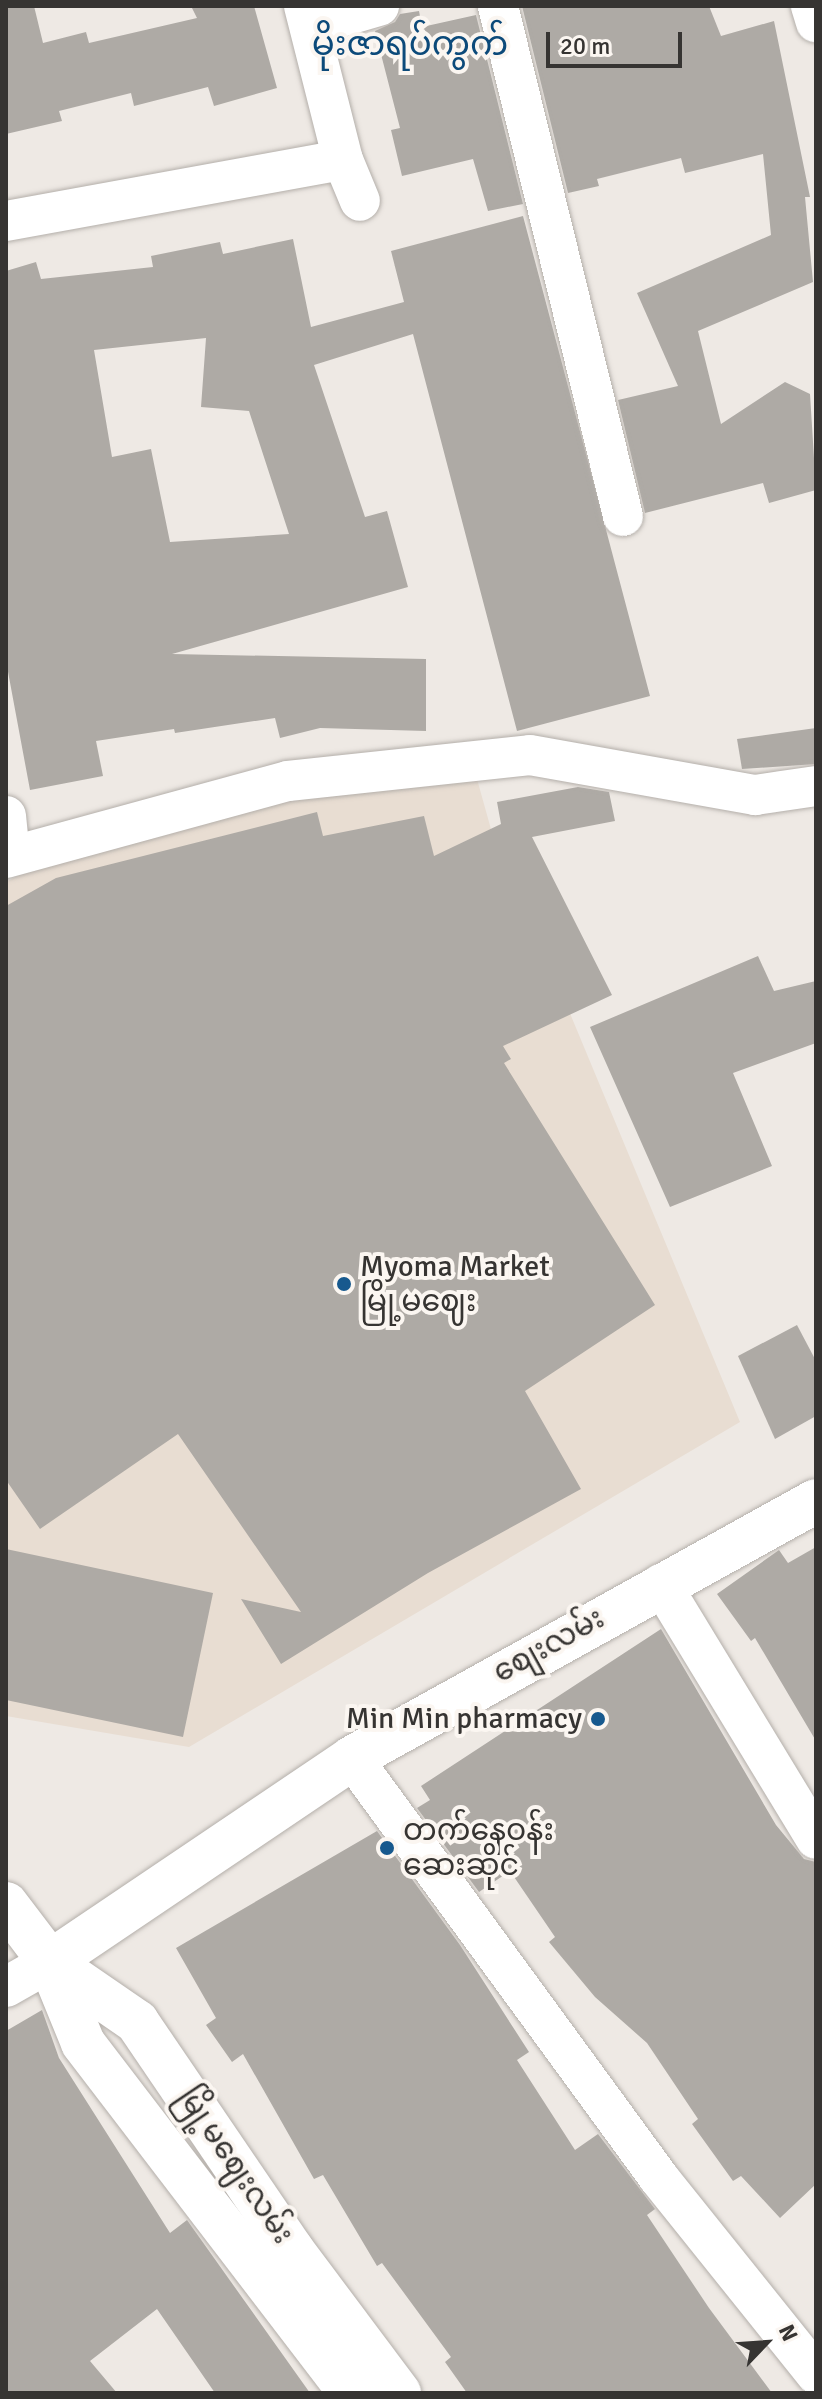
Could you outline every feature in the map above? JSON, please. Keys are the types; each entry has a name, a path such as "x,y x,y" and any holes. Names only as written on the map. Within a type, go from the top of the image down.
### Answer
{"main road":[{"name":"စျေးလမ်း","path":"50,1962 352,1758 661,1584 816,1501"},
{"name":"မြို့မဈေးလမ်း","path":"6,1904 50,1962 83,2043 351,2393"},
{"name":"မြို့မဈေးလမ်း","path":"50,1962 137,2022 292,2250 399,2393"}],"street":[{"path":"360,201 343,160 307,16 379,6"},
{"path":"498,6 623,516"},
{"path":"811,6 816,22"},
{"path":"6,221 343,160"},
{"path":"6,816 8,857 288,781 530,755 755,795 816,786"},
{"path":"661,1584 816,1839"},
{"path":"352,1758 659,2178 816,2374"},
{"path":"6,1987 50,1962"}],"shaded area":[{"name":"Myoma Market မြို့မဈေး","path":"477,779 504,876 569,1011 740,1422 189,1747 6,1716 6,882 165,800"}],"building":[{"path":"6,6 34,6 43,43 86,32 89,43 197,18 191,6 254,6 277,88 214,106 208,87 134,106 131,93 59,111 62,121 6,134"},
{"path":"522,6 709,6 721,36 774,21 810,197 805,197 813,282 698,331 721,424 785,382 810,394 816,490 769,503 763,483 645,513 618,400 678,386 637,293 771,235 763,154 685,173 681,158 597,179 599,186 568,193"},
{"path":"419,11 422,27 476,15 523,204 488,211 473,159 402,176 391,130 400,128 375,31 395,22 400,14"},
{"path":"523,216 650,696 517,731 413,334 314,365 365,517 387,511 408,587 172,654 426,659 426,731 320,728 280,738 275,718 175,733 174,729 96,741 103,776 30,790 6,661 6,271 36,262 41,279 153,267 151,256 220,242 223,254 293,239 311,327 404,302 391,251","holes":["206,338 201,407 249,411 289,534 170,542 151,449 112,457 94,350"]},
{"path":"816,728 816,764 742,769 737,739"},
{"name":"Myoma Market မြို့မဈေး","path":"578,787 609,792 615,821 532,837 612,995 503,1046 511,1059 504,1063 655,1305 525,1391 581,1489 428,1573 281,1664 241,1599 301,1612 178,1434 40,1529 6,1480 6,906 56,878 317,812 323,836 424,816 434,856 501,824 497,802"},
{"path":"758,956 774,991 816,981 816,1043 733,1073 772,1166 670,1207 590,1027"},
{"path":"797,1325 816,1361 816,1416 775,1439 738,1356"},
{"path":"816,1547 816,1741 755,1638 751,1641 717,1594 779,1550 788,1563"},
{"path":"6,1549 213,1593 183,1737 6,1700"},
{"path":"661,1629 776,1825 804,1859 816,1862 816,2184 780,2218 741,2176 733,2181 692,2124 698,2119 647,2043 595,1997 549,1942 555,1937 510,1871 479,1892 417,1808 430,1800 421,1786"},
{"path":"377,1831 460,1945 529,2052 517,2060 575,2150 598,2134 655,2209 647,2215 709,2308 772,2393 467,2393 445,2362 451,2357 382,2263 377,2266 323,2175 314,2179 243,2054 232,2062 206,2025 216,2018 176,1948"},
{"path":"42,2010 59,2058 170,2233 187,2220 310,2393 215,2393 157,2309 90,2361 117,2393 6,2393 6,2031"}],"place":[{"name":"Myoma Market မြို့မဈေး","path":"344,1284"},
{"name":"Min Min pharmacy","path":"598,1719"},
{"name":"တက်နေဝန်း ဆေးဆိုင်","path":"387,1848"}],"district":[{"name":"မိုးဇာရပ်ကွက်","path":"410,45"}]}
